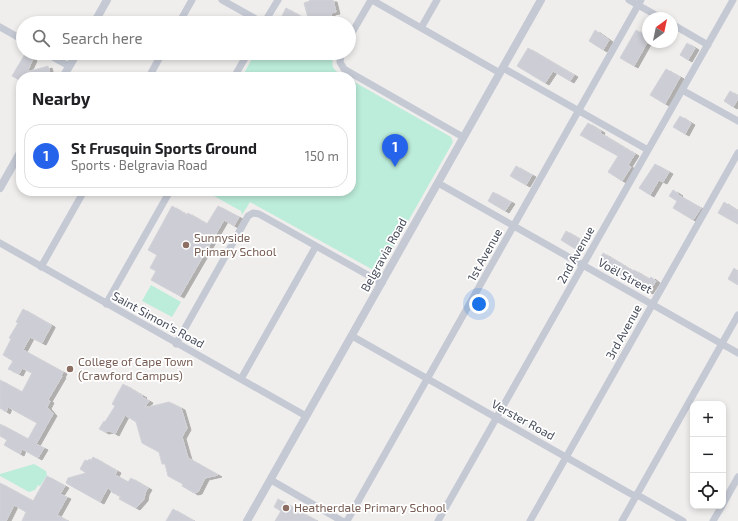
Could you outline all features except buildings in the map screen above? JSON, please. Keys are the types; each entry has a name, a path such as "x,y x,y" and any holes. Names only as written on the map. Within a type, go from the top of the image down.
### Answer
{"street":[{"path":"98,16 106,0"},
{"path":"183,16 192,0"},
{"path":"222,0 251,16"},
{"path":"268,16 278,0"},
{"path":"356,26 371,0 648,150"},
{"path":"421,28 437,0"},
{"name":"Belgravia Road","path":"247,521 541,0"},
{"path":"629,0 640,3 653,12"},
{"name":"2nd Avenue","path":"438,521 733,0"},
{"name":"1st Avenue","path":"347,521 640,3"},
{"path":"0,27 16,36"},
{"path":"678,28 708,45"},
{"path":"58,60 69,66"},
{"path":"66,72 72,60"},
{"path":"152,72 158,60"},
{"path":"237,72 244,60"},
{"path":"340,60 344,69 348,72"},
{"path":"356,76 463,137"},
{"path":"682,90 738,121"},
{"name":"3rd Avenue","path":"530,521 738,153"},
{"path":"0,188 16,160"},
{"name":"Voël Street","path":"438,183 738,353"},
{"path":"41,267 81,196"},
{"path":"106,304 167,196"},
{"path":"176,344 248,216 253,213 259,214 382,283"},
{"name":"Saint Simon's Road","path":"0,243 176,344 306,416"},
{"path":"241,380 316,246"},
{"path":"622,521 738,315"},
{"name":"Verster Road","path":"352,336 632,494 683,521"},
{"path":"726,498 738,477"},
{"path":"271,480 342,521"},
{"path":"713,521 720,509"}],"green space":[{"path":"251,60 332,60 334,68 338,72 245,72"},
{"path":"356,83 451,137 453,142 381,269 375,271 250,202 242,215 241,211 214,196 356,196"},
{"path":"151,285 181,302 172,317 142,301"},
{"path":"34,464 46,471 47,475 40,486 38,485 35,490 29,492 0,476 0,474"}],"place":[{"name":"St Frusquin Sports Ground","path":"395,167"},
{"name":"Sunnyside Primary School","path":"186,245"},
{"name":"College of Cape Town (Crawford Campus)","path":"70,369"},
{"name":"Heatherdale Primary School","path":"286,508"}]}
